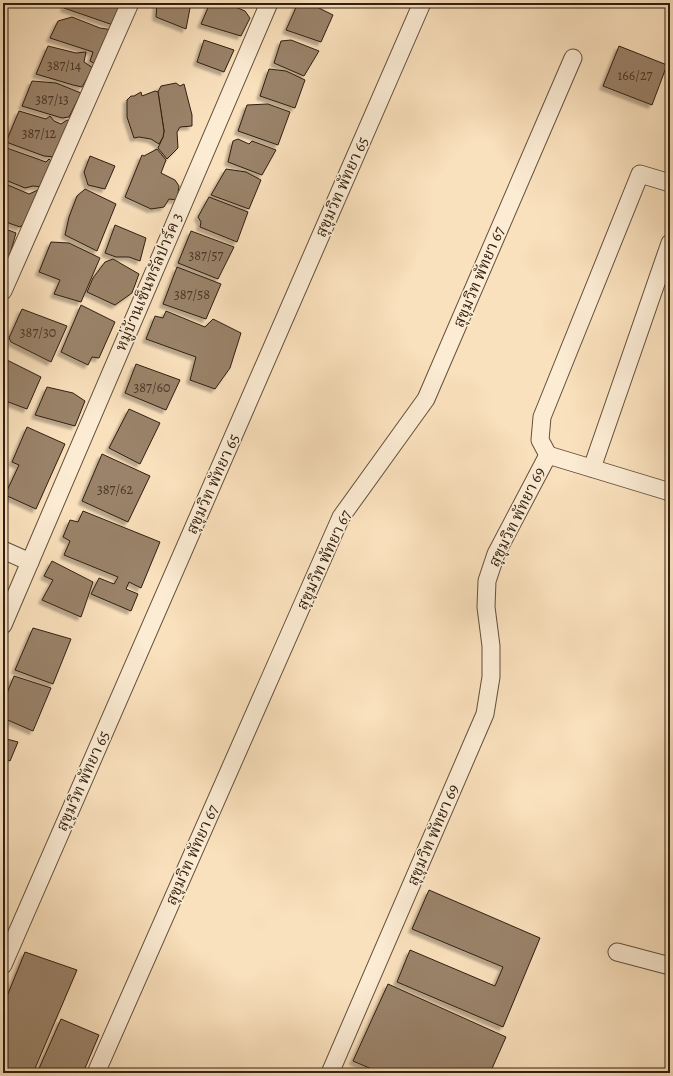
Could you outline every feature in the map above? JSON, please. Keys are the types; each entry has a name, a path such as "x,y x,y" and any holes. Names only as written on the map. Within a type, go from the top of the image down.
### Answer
{"street":[{"path":"3,292 130,3"},
{"name":"หมู่บ้านเซ็นทรัลปาร์ค 3","path":"3,625 269,3"},
{"name":"สุขุมวิท พัทยา 65","path":"3,965 422,3"},
{"name":"สุขุมวิท พัทยา 67","path":"96,1073 341,517 426,399 573,58"},
{"name":"สุขุมวิท พัทยา 69","path":"330,1073 485,714 491,677 491,646 486,607 487,581 496,554 548,455 540,440 542,418 640,174 670,183"},
{"path":"592,468 670,243"},
{"path":"548,455 670,492"},
{"path":"3,550 30,562"},
{"path":"617,952 670,966"}],"building":[{"path":"66,3 122,3 113,25 64,8"},
{"path":"157,3 191,3 186,29 156,17"},
{"path":"210,3 226,3 245,11 250,18 241,36 201,24"},
{"path":"298,3 309,3 333,15 321,42 286,30"},
{"path":"72,17 100,28 113,30 97,65 90,61 93,52 50,38 58,21"},
{"path":"204,40 234,50 224,72 197,62"},
{"path":"291,40 319,51 304,76 274,63 281,41"},
{"path":"48,46 76,53 86,52 84,62 93,68 82,87 36,74"},
{"path":"619,46 667,65 652,105 603,86"},
{"path":"269,69 286,71 305,80 295,108 260,96"},
{"path":"32,81 56,83 81,93 69,117 62,118 22,106"},
{"path":"176,83 180,86 184,84 192,115 192,126 180,127 177,132 178,148 167,159 158,148 164,131 158,92 161,86"},
{"path":"155,91 158,92 164,131 163,137 159,144 151,139 139,137 134,138 127,117 127,100 131,96 141,92 142,96"},
{"path":"268,104 290,112 278,145 238,131 247,105"},
{"path":"19,111 46,119 50,116 54,121 61,124 67,120 73,122 55,157 44,156 6,142"},
{"path":"238,139 249,144 252,141 276,150 262,175 228,162 233,141"},
{"path":"4,147 46,162 49,159 53,163 43,187 33,186 25,188 3,179"},
{"path":"157,149 166,160 161,173 175,180 179,186 177,200 169,199 164,207 151,209 125,197 142,155 144,156"},
{"path":"90,156 115,166 105,189 88,185 84,172"},
{"path":"226,169 246,172 261,180 249,209 211,195"},
{"path":"3,183 29,194 38,190 40,191 34,213 20,227 3,221"},
{"path":"85,189 116,204 97,251 65,235 69,217 77,196"},
{"path":"209,197 248,212 237,242 200,227 201,222 198,217"},
{"path":"115,225 146,238 140,261 129,257 116,257 105,253"},
{"path":"3,228 16,233 10,254 11,257 4,269 3,269"},
{"path":"191,231 234,247 218,279 178,263"},
{"path":"51,242 69,243 100,258 81,302 54,294 60,280 39,272"},
{"path":"113,259 139,274 132,293 115,305 87,292 93,278 105,262"},
{"path":"177,267 221,284 206,319 163,304"},
{"path":"81,305 115,322 99,358 92,357 88,365 61,352"},
{"path":"22,309 67,326 51,362 11,342 9,338"},
{"path":"166,311 205,327 213,319 241,333 230,368 215,389 190,380 196,357 146,339 155,316 163,318"},
{"path":"3,358 41,377 27,409 3,400 3,394 5,392 3,391"},
{"path":"136,364 180,380 166,410 125,393"},
{"path":"47,387 73,393 85,401 75,426 35,415"},
{"path":"129,409 160,423 140,464 109,448"},
{"path":"27,427 65,444 36,509 5,495 19,465 12,462"},
{"path":"102,454 150,476 128,522 82,501"},
{"path":"83,511 160,542 141,588 129,582 126,589 138,594 131,611 91,594 99,578 114,584 118,577 64,555 70,541 63,537 70,520 78,522"},
{"path":"52,561 93,582 81,617 42,600 53,580 44,576"},
{"path":"33,628 71,639 53,684 15,670"},
{"path":"14,676 51,688 33,731 3,718 3,703"},
{"path":"3,738 18,742 10,761 6,759 3,764"},
{"path":"429,890 540,938 503,1027 397,982 410,950 495,986 503,967 412,929"},
{"path":"25,952 77,970 33,1073 3,1073 3,1006"},
{"path":"388,984 506,1037 490,1073 381,1073 353,1061"},
{"path":"61,1019 99,1035 83,1073 37,1073"}]}
